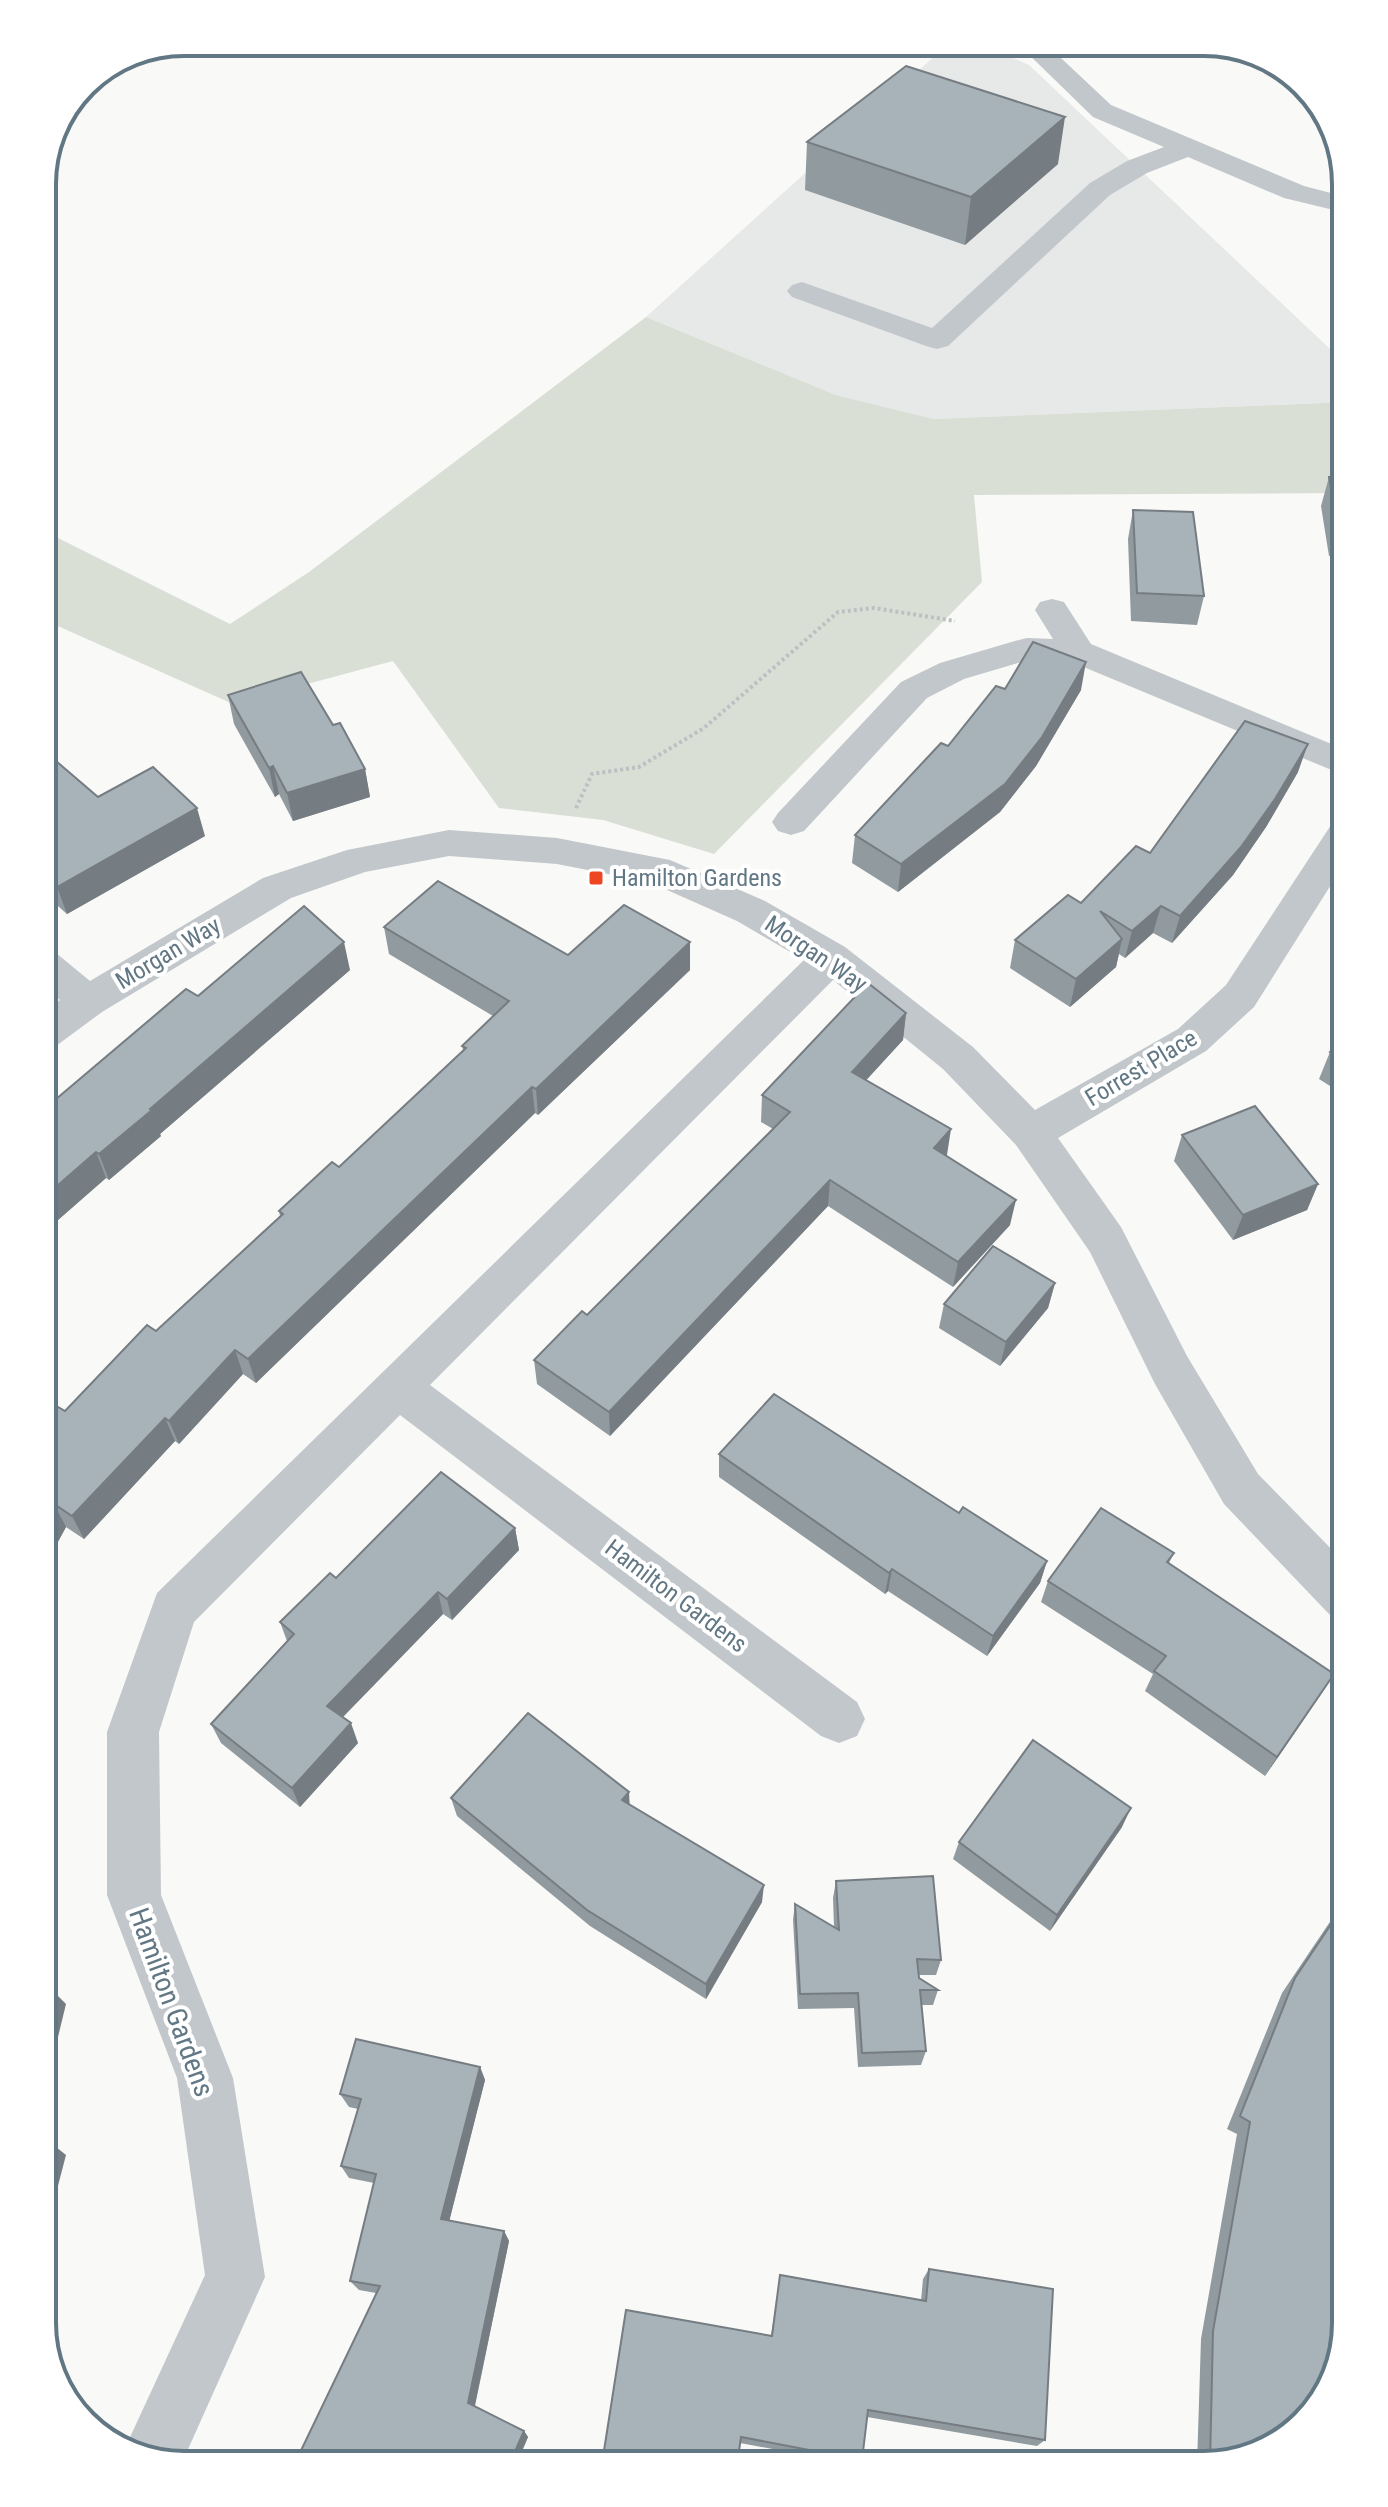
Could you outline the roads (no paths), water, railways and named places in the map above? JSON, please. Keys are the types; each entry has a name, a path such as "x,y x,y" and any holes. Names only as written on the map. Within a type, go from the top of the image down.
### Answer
{"street":[{"path":"1044,56 1102,111 1294,192 1332,202"},
{"path":"802,291 937,340 1100,189 1137,167 1189,147"},
{"path":"1052,610 1079,652"},
{"path":"791,822 914,690 952,671 1027,649 1079,652 1332,758"},
{"name":"Morgan Way","path":"56,1025 88,1001 277,888 360,859 449,843 557,851 657,870 751,911 831,957 958,1058 1031,1133 1106,1240 1171,1370 1241,1489 1332,1574"},
{"name":"Forrest Place","path":"1031,1133 1192,1040 1240,996 1332,853"},
{"name":"Hamilton Gardens","path":"156,2448 235,2277 205,2078 134,1895 133,1732 174,1609 831,957"},
{"path":"56,975 88,1001"},
{"name":"Hamilton Gardens","path":"397,1387 839,1719"}],"place":[{"name":"Hamilton Gardens","path":"596,878"}]}
